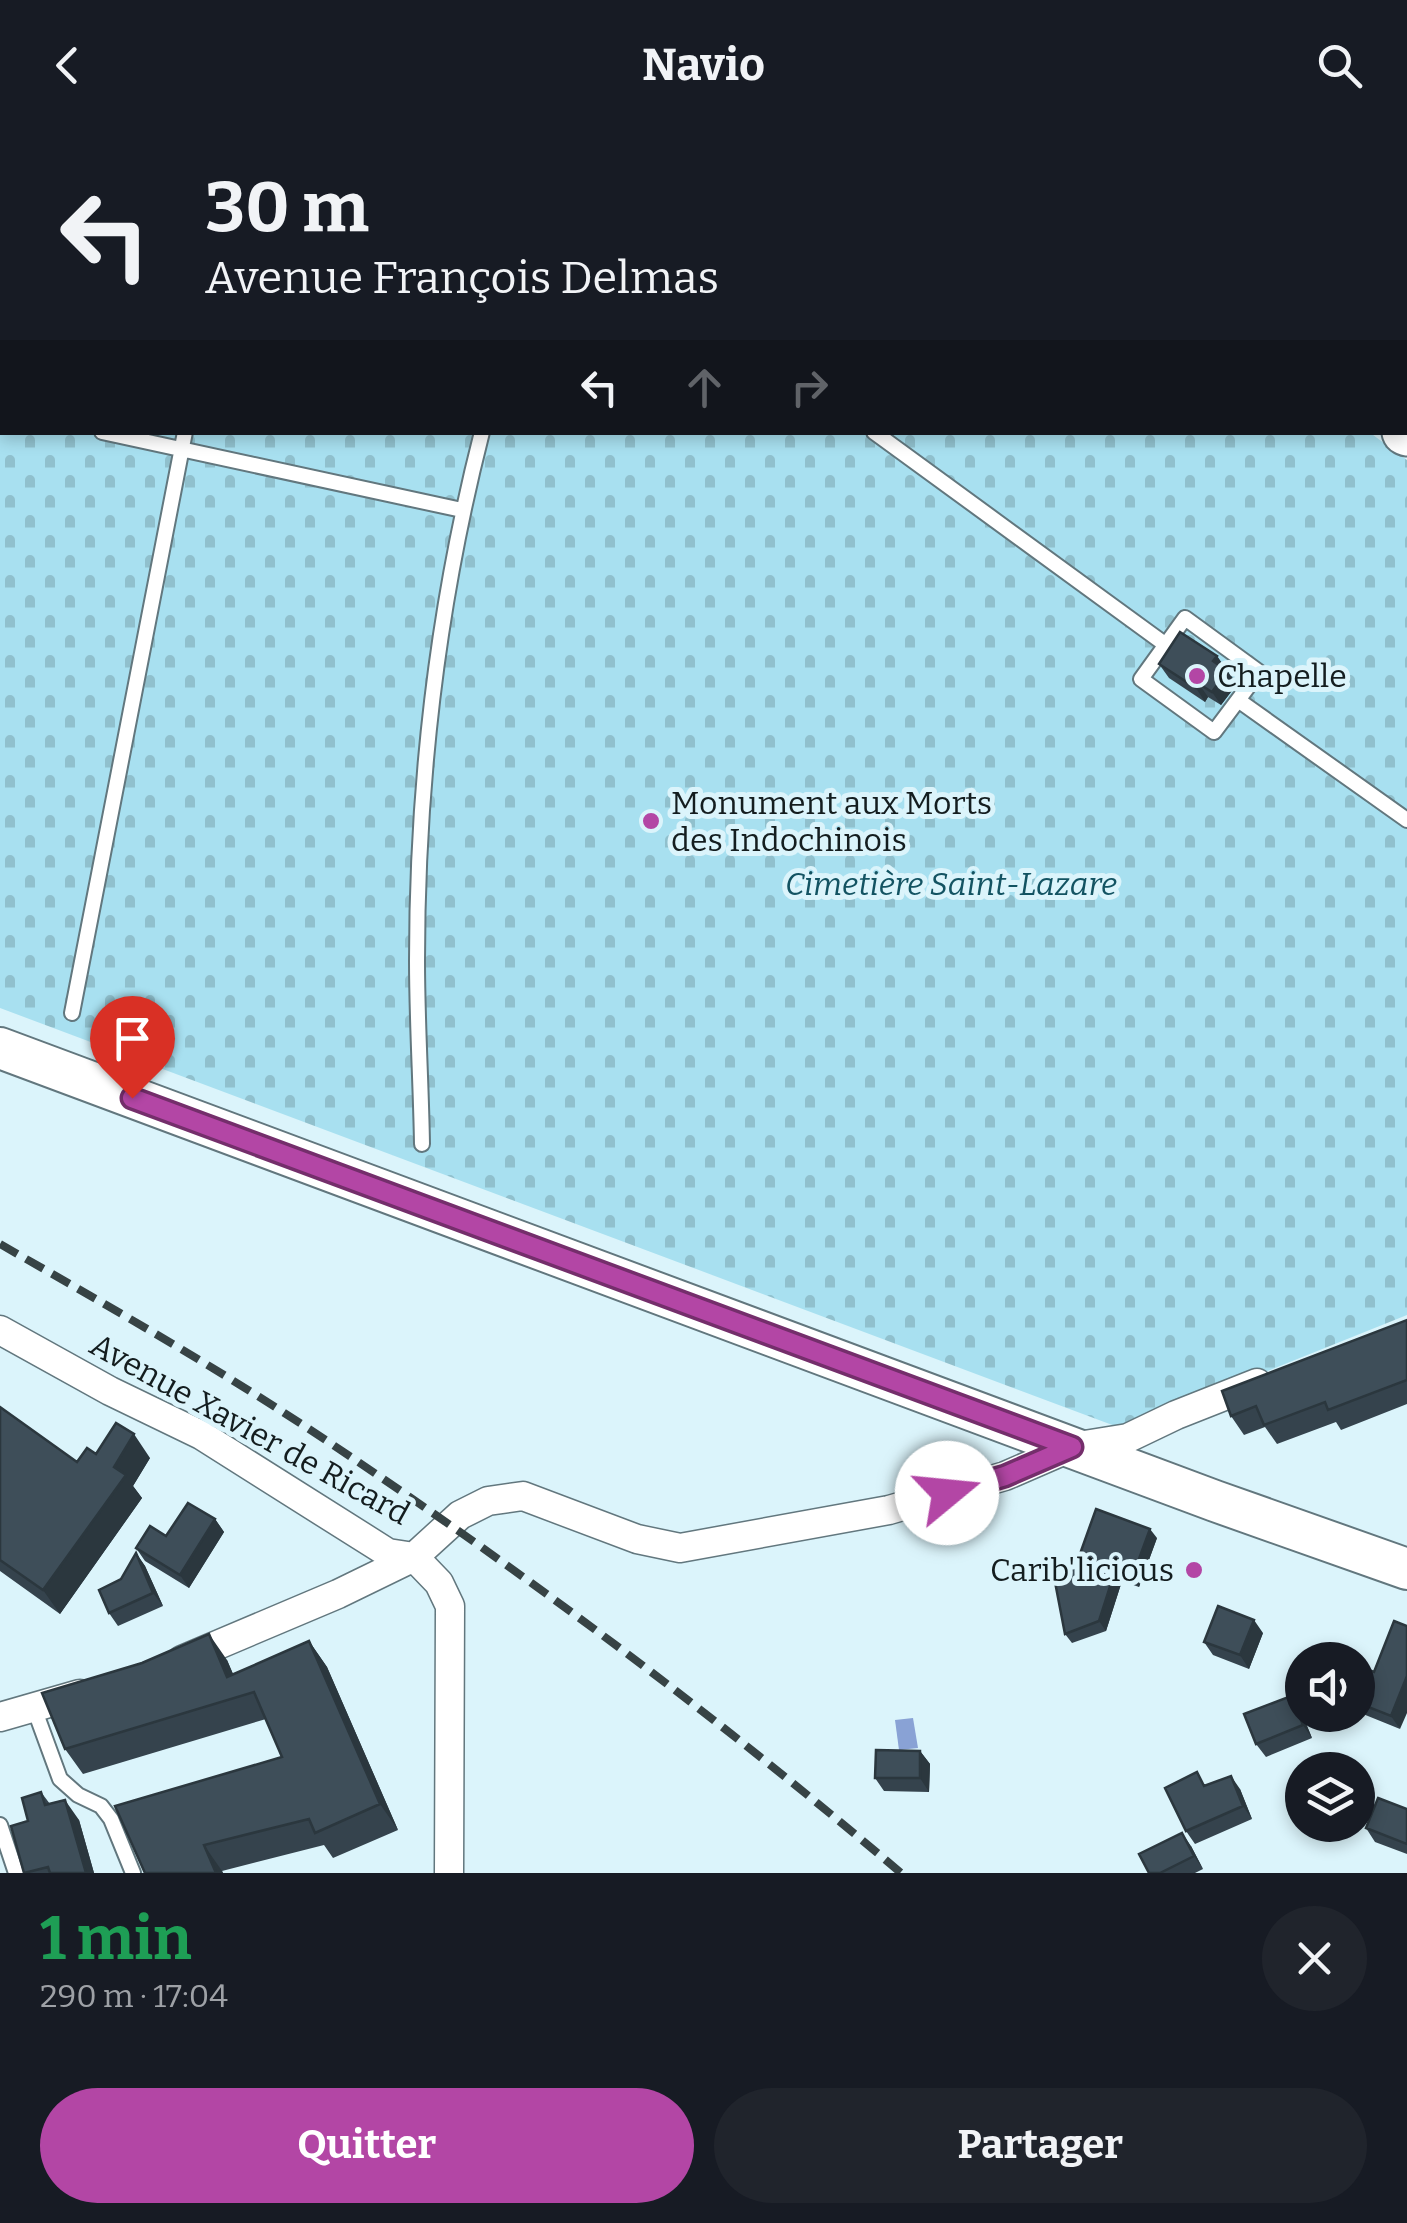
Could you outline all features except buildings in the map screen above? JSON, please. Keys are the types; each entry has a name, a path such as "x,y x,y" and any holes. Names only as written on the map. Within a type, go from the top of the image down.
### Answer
{"main road":[{"path":"0,1048 1407,1568"}],"street":[{"name":"Avenue Xavier de Ricard","path":"0,1330 200,1435 388,1553 414,1557"},
{"path":"155,1671 338,1594 414,1557 460,1515 488,1500 524,1496 637,1539 680,1548 889,1510 1005,1476 1072,1447 1128,1438 1281,1373"},
{"path":"414,1557 439,1583 450,1606 448,1873"},
{"path":"0,1716 103,1687"}],"lane":[{"path":"133,435 184,440 462,510"},
{"path":"422,1144 417,960 429,723 462,510 481,435"},
{"path":"878,435 1166,645"},
{"path":"72,1014 184,440"},
{"path":"1186,618 1258,672 1214,732 1141,679 1166,645 1186,618"},
{"path":"1238,700 1407,820"},
{"path":"34,1708 60,1779 101,1806 111,1819 133,1873"},
{"path":"0,1824 16,1873"}],"green space":[{"name":"Cimetière Saint-Lazare","path":"0,435 1373,435 1407,460 1407,1315 1123,1429 0,1008"}],"shaded area":[{"path":"913,1718 918,1748 899,1750 895,1720"}],"railway":[{"path":"0,1244 269,1403 460,1532 684,1697 901,1873"}],"place":[{"name":"Chapelle","path":"1197,676"},
{"name":"Monument aux Morts des Indochinois","path":"651,821"},
{"name":"Carib'licious","path":"1194,1570"}],"route":[{"path":"132,1098 1072,1447 1005,1476 947,1493"}]}
